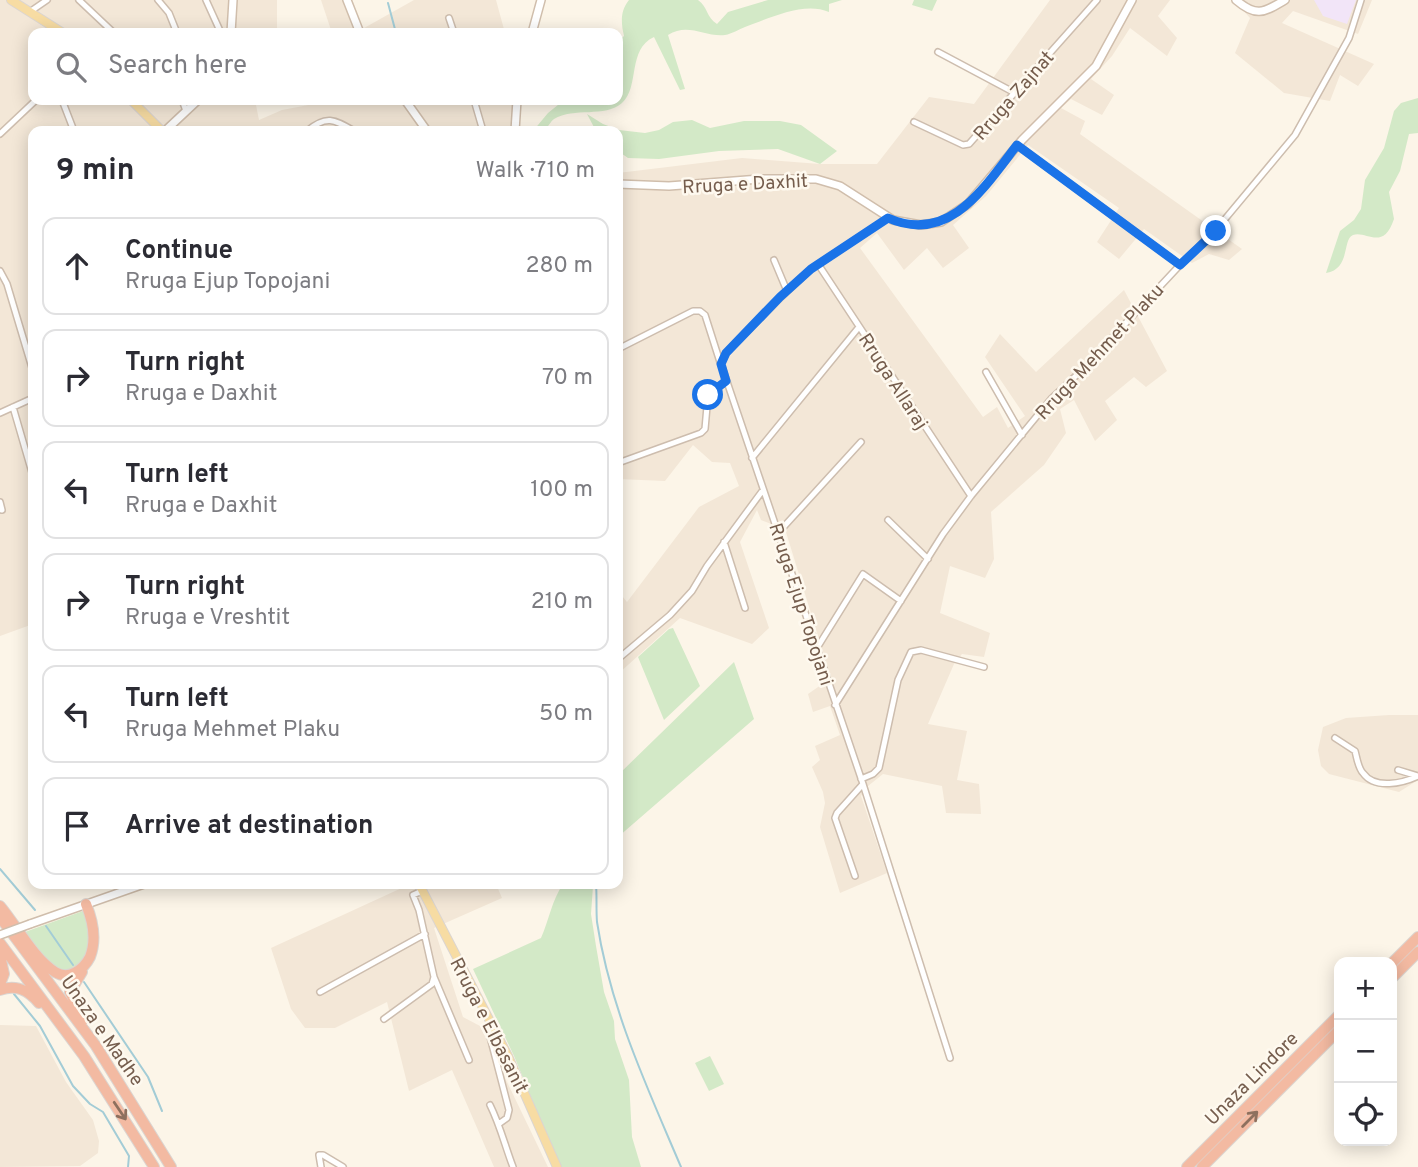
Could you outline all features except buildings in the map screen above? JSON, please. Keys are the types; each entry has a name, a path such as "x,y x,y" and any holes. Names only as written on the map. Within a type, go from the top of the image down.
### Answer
{"highway":[{"path":"0,906 42,960 55,973 68,975 80,970 91,951 93,929 89,903"},
{"path":"89,903 96,933 93,957 70,992 96,1046"},
{"name":"Unaza e Madhe","path":"0,917 96,1046 171,1167"},
{"path":"1397,958 1418,937"},
{"name":"Unaza e Madhe","path":"0,943 84,1056 154,1167"},
{"path":"1397,973 1418,952"},
{"path":"0,955 5,974 0,984"},
{"path":"0,990 14,987 33,997 84,1056"},
{"name":"Unaza Lindore","path":"1187,1167 1334,1019"},
{"name":"Unaza Lindore","path":"1202,1167 1334,1035"}],"main road":[{"path":"10,0 34,6 58,28"},
{"path":"136,105 159,126"},
{"name":"Rruga e Elbasanit","path":"421,889 508,1056 557,1167"}],"street":[{"path":"34,6 47,0"},
{"path":"79,0 109,28"},
{"path":"158,0 169,13 175,28"},
{"path":"206,0 219,28"},
{"path":"230,28 233,0"},
{"path":"347,0 358,28"},
{"path":"533,28 541,0"},
{"name":"Rruga Zajnat","path":"914,122 966,145 1097,0"},
{"name":"Rruga e Daxhit","path":"623,184 669,186 761,179 816,179 840,186 888,218 901,223 932,225 950,218 968,204 1017,145 1096,66 1132,0"},
{"path":"1236,0 1248,10 1257,13 1285,0"},
{"name":"Rruga Mehmet Plaku","path":"835,705 971,496 1051,399 1216,231 1301,127 1349,38 1361,0"},
{"path":"449,18 452,28"},
{"path":"938,52 1015,93"},
{"path":"0,134 31,105"},
{"path":"64,105 72,126"},
{"path":"184,105 186,111"},
{"path":"170,126 193,105"},
{"path":"409,105 423,126"},
{"path":"475,105 482,126"},
{"path":"515,126 517,105"},
{"path":"313,126 328,120 346,126"},
{"path":"1017,145 1180,265"},
{"path":"721,364 726,353 787,291 818,264 888,218"},
{"path":"774,260 787,291"},
{"name":"Rruga Allaraj","path":"818,264 971,496"},
{"path":"0,271 9,291 28,354"},
{"name":"Rruga Ejup Topojani","path":"623,346 693,311 705,314 862,781 950,1058"},
{"path":"752,458 859,327"},
{"path":"986,372 1023,435"},
{"path":"623,461 701,433 705,429 708,395 726,381"},
{"path":"0,413 28,400"},
{"path":"13,407 28,459"},
{"path":"778,533 861,442"},
{"path":"623,655 670,615 692,591 763,489"},
{"path":"0,502 2,510"},
{"path":"888,520 928,559"},
{"path":"724,542 746,608"},
{"path":"817,648 863,575 901,601"},
{"path":"855,876 835,818 862,781 879,768 898,680 911,652 921,650 984,667"},
{"path":"1335,738 1355,751 1361,771 1366,777 1393,785 1418,776"},
{"path":"1398,770 1418,776"},
{"path":"0,935 130,889"},
{"path":"419,889 413,895 434,977 469,1060"},
{"path":"320,992 425,934"},
{"path":"384,1019 432,984 434,977"},
{"path":"490,1021 488,1029 509,1110 507,1118 500,1123"},
{"path":"491,1105 500,1123 502,1139 513,1167"},
{"path":"321,1167 320,1155 343,1167"}],"shaded area":[{"path":"0,0 277,0 277,28 28,28 28,105 256,105 259,120 282,110 308,105 514,105 513,126 28,126 28,626 0,636"},
{"path":"321,0 344,0 355,28 330,28"},
{"path":"414,0 496,0 504,28 364,28"},
{"path":"1050,0 1170,0 1158,16 1177,38 1167,56 1130,28 1112,56 1091,79 1114,95 1102,115 1071,99 1061,108 1085,121 1080,134 1242,249 1229,260 1209,254 1192,263 1144,229 1119,259 1097,242 1119,208 1028,145 986,196 953,225 969,248 943,268 927,248 904,270 877,233 860,248 983,417 997,407 1008,428 1025,416 985,357 1000,334 1036,372 1124,290 1167,371 1146,387 1134,377 1105,401 1117,420 1095,441 1074,400 1060,409 1066,433 1044,465 991,512 994,559 985,578 950,566 940,613 990,633 984,657 962,654 954,664 928,724 967,731 957,780 979,784 981,814 946,813 942,786 883,774 868,786 861,796 887,873 840,893 820,827 825,803 823,792 812,767 820,760 815,746 840,735 830,706 813,712 808,694 831,678 785,529 761,520 757,510 740,542 769,628 752,644 680,618 623,669 623,597 627,602 699,507 739,486 730,463 712,462 693,445 665,481 623,479 623,172 742,158 820,164 877,164 929,97 974,104"},
{"path":"1234,0 1372,0 1358,34 1293,11 1282,23 1374,64 1358,86 1340,75 1330,101 1284,93 1235,53 1250,18"},
{"path":"1314,0 1356,0 1347,24 1323,16"},
{"path":"1418,715 1418,780 1399,792 1329,774 1321,766 1318,750 1323,727 1346,718"},
{"path":"399,889 498,889 502,898 434,928 463,1017 480,1026 548,1167 494,1167 452,1070 409,1091 387,1002 335,1028 305,1028 291,1009 271,948"},
{"path":"0,1025 36,1026 66,1082 93,1120 99,1141 98,1153 80,1166 0,1167"}],"green space":[{"path":"629,0 698,0 717,24 728,12 768,0 842,0 829,4 829,12 809,8 798,10 776,15 725,35 689,30 675,31 668,35 685,89 680,90 654,37 640,50 631,88 623,102 624,8"},
{"path":"914,0 937,0 932,11 912,5"},
{"path":"1418,98 1418,133 1409,134 1400,171 1389,192 1394,219 1390,229 1380,237 1353,235 1339,266 1326,273 1340,231 1354,220 1361,209 1365,180 1384,148 1394,111 1401,103"},
{"path":"558,105 619,105 607,110 562,115 548,126 537,126"},
{"path":"587,114 608,126 593,126"},
{"path":"692,120 710,128 744,121 780,121 801,125 837,151 820,164 778,149 719,151 659,159 628,158 623,154 623,130 645,133 659,130 673,122"},
{"path":"673,628 700,686 664,720 638,657"},
{"path":"734,662 754,719 623,833 623,770"},
{"path":"560,889 593,889 591,914 596,946 604,992 614,1021 615,1039 629,1080 632,1137 641,1167 560,1167 514,1056 473,969 541,938"},
{"path":"83,911 89,922 90,945 81,965 67,972 51,965 25,932"},
{"path":"710,1056 724,1084 709,1091 695,1063"}],"waterway":[{"path":"388,3 395,28"},
{"path":"0,869 35,910"},
{"path":"596,889 597,922 603,954 620,1016 681,1167"},
{"path":"46,926 73,965"},
{"path":"84,982 148,1077 162,1111"},
{"path":"14,994 40,1026 73,1086 90,1104 103,1112 129,1156 128,1167"}],"route":[{"path":"708,395 711,390 726,381 721,364 726,353 811,269 888,218 910,225 932,225 960,212 1017,145 1180,265 1216,231"}]}
